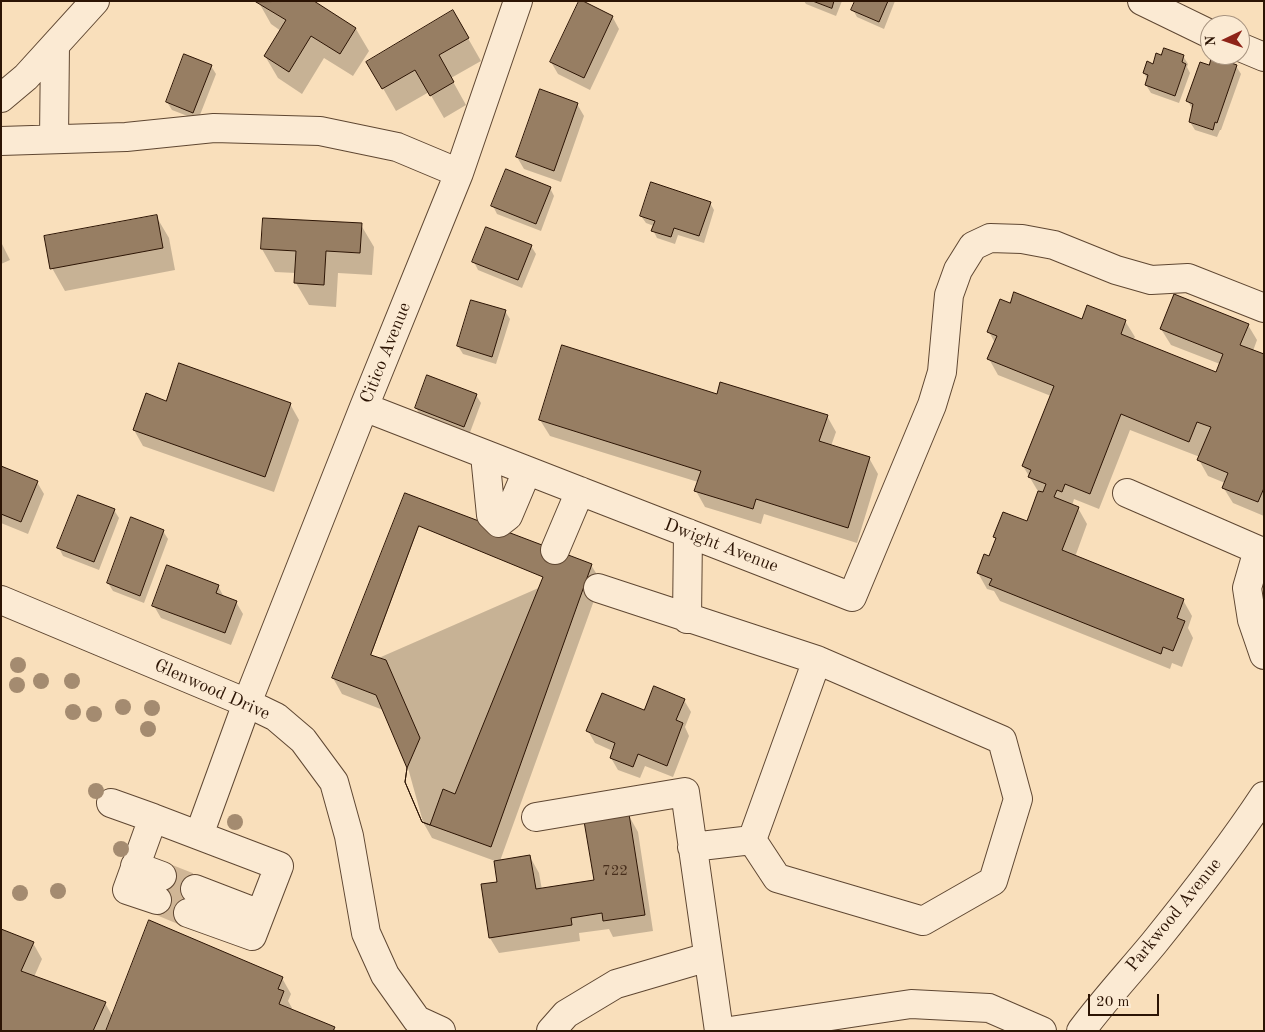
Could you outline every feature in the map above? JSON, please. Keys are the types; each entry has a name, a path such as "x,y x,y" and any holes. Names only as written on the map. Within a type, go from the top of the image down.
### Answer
{"street":[{"path":"1,98 26,77 95,1"},
{"name":"Citico Avenue","path":"199,835 247,703 459,173 518,1"},
{"path":"1142,1 1200,29"},
{"path":"54,140 55,45"},
{"path":"1250,51 1264,56"},
{"path":"1,141 126,137 214,128 320,131 397,147 459,173"},
{"name":"Dwight Avenue","path":"364,407 852,597 932,405 942,372 949,295 958,270 973,246 990,238 1022,239 1054,245 1116,270 1151,280 1188,278 1264,308"},
{"path":"486,454 491,515 499,526 508,516 527,471"},
{"path":"555,550 580,491"},
{"path":"1126,493 1261,552 1247,588 1252,620 1264,655"},
{"path":"687,619 688,533"},
{"path":"598,588 687,619 816,660 1002,740 1018,799 993,880 922,921 777,878 752,840"},
{"name":"Glenwood Drive","path":"1,600 247,703 276,717 303,740 334,782 349,836 366,933 385,975 417,1020 441,1031"},
{"path":"752,840 816,660"},
{"path":"536,817 685,792 719,1031"},
{"name":"Parkwood Avenue","path":"1081,1031 1098,1007 1160,935 1245,826 1264,796"},
{"path":"111,803 279,866 252,936 192,901"},
{"path":"153,818 127,890 160,888"},
{"path":"692,846 752,840"},
{"path":"551,1031 566,1014 616,984 708,957"},
{"path":"730,1031 781,1027 910,1004 989,1008 1037,1030"}],"building":[{"path":"314,1 356,28 340,54 311,36 289,72 264,56 286,20 256,2"},
{"path":"579,1 583,1 613,16 584,78 550,62"},
{"path":"813,1 834,1 832,8"},
{"path":"855,1 888,1 879,22 851,10"},
{"path":"453,10 469,38 439,55 454,82 430,96 415,70 382,89 366,62"},
{"path":"1164,48 1184,55 1182,62 1186,64 1175,96 1145,85 1148,75 1143,73 1147,61 1153,64 1156,53 1161,55"},
{"path":"184,54 212,65 193,113 166,102"},
{"path":"1200,62 1200,65 1237,65 1213,130 1189,122 1193,104 1186,101"},
{"path":"540,89 578,103 554,171 516,157"},
{"path":"506,169 551,187 536,224 491,206"},
{"path":"651,182 711,202 699,236 674,228 671,237 651,231 655,221 640,216"},
{"path":"157,215 163,248 50,269 44,236"},
{"path":"263,218 362,223 360,253 326,251 324,285 294,283 296,251 261,249"},
{"path":"486,227 532,245 518,280 472,262"},
{"path":"1014,292 1082,319 1087,305 1126,320 1121,334 1216,372 1223,354 1160,329 1174,294 1249,324 1240,345 1264,354 1264,488 1258,502 1222,488 1228,473 1197,460 1211,427 1197,422 1189,442 1121,414 1090,494 1065,484 1062,492 1057,490 1054,497 1079,507 1062,550 1184,599 1177,618 1185,621 1173,651 1163,647 1161,654 989,585 992,579 977,573 984,554 989,556 996,538 993,537 1003,512 1027,521 1038,491 1043,492 1046,484 1028,477 1031,470 1022,466 1054,386 987,359 997,336 987,332 1000,299 1010,303"},
{"path":"471,300 506,310 492,357 457,346"},
{"path":"562,345 717,394 720,382 828,415 819,441 870,457 848,528 756,499 753,509 694,491 701,471 539,420"},
{"path":"179,363 291,403 265,477 133,430 146,393 166,401"},
{"path":"427,375 477,394 464,427 415,408"},
{"path":"1,466 38,481 21,522 1,514"},
{"path":"405,493 592,564 491,847 422,822 405,782 407,768 376,695 332,678"},
{"path":"78,495 115,509 94,562 57,548"},
{"path":"131,517 164,530 140,596 107,583"},
{"path":"419,526 543,577 455,794 443,789 430,825 422,822 405,782 407,768 420,738 386,660 371,655"},
{"path":"167,565 219,585 216,593 237,601 225,633 152,606"},
{"path":"654,686 685,699 676,720 683,723 667,766 638,754 633,767 610,758 615,743 586,731 602,693 644,710"},
{"path":"629,814 645,915 603,921 602,913 571,918 572,925 489,938 481,884 497,882 494,861 530,855 536,889 594,880 584,821"},
{"path":"149,920 283,977 278,989 284,991 279,1004 335,1027 333,1031 106,1031"},
{"path":"1,929 34,942 21,971 106,1002 93,1031 1,1031"}],"tunnel":[{"path":"162,876 195,889"},
{"path":"157,900 188,913"}]}
